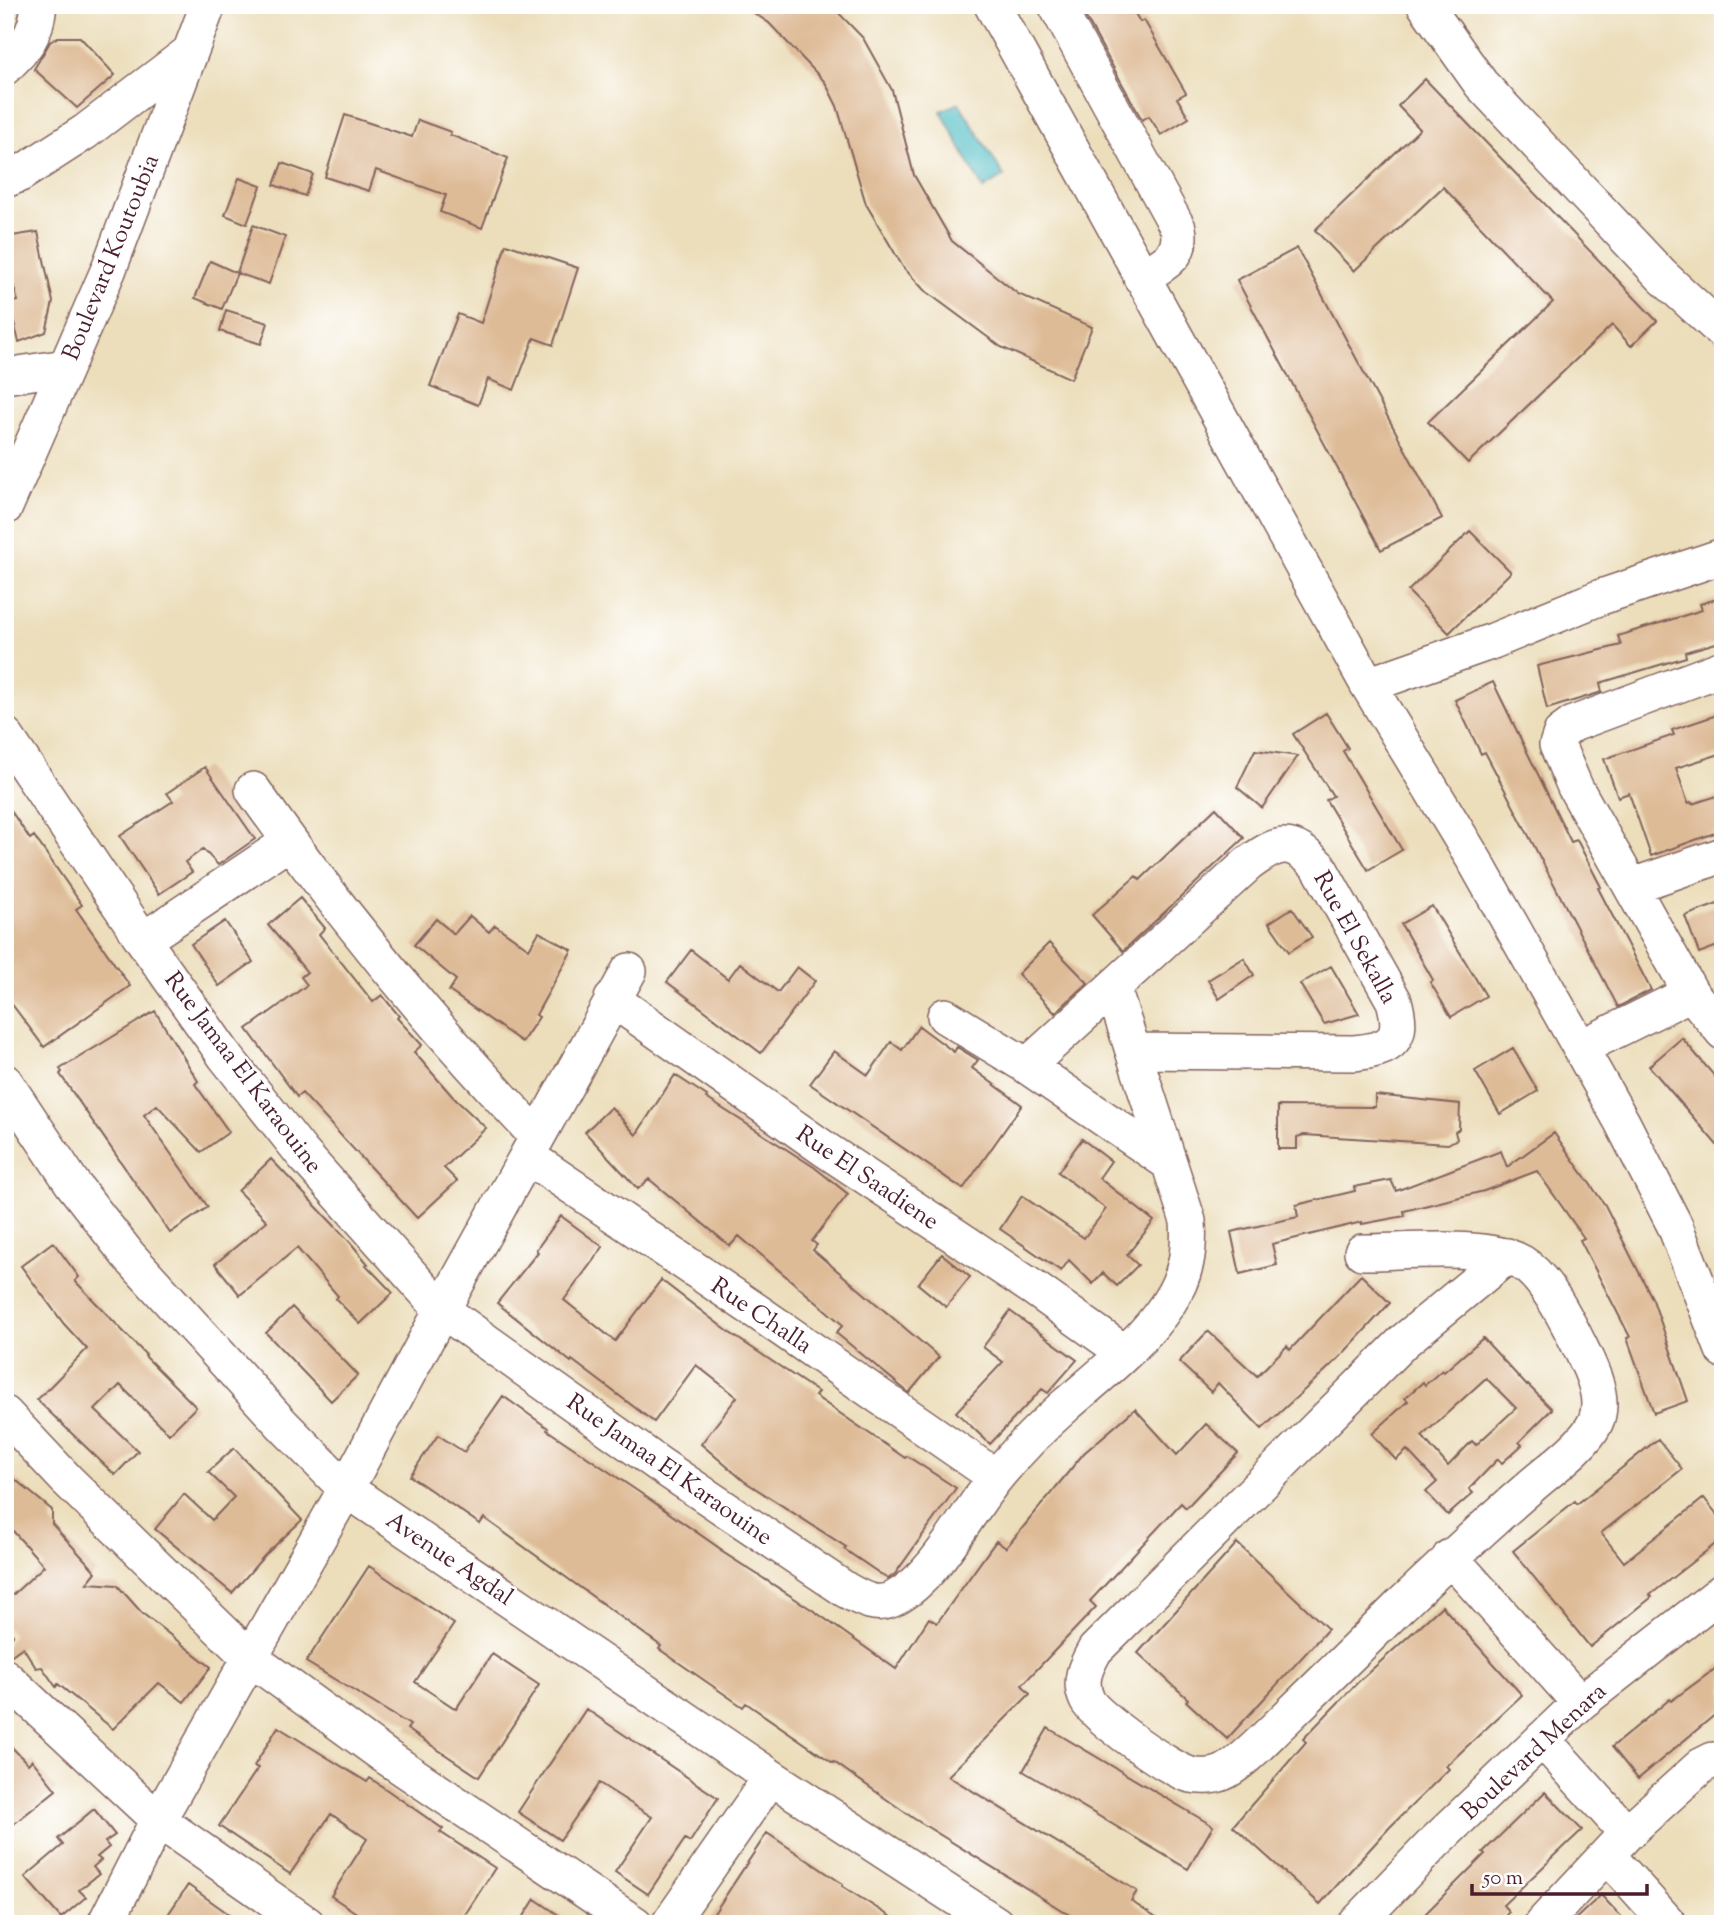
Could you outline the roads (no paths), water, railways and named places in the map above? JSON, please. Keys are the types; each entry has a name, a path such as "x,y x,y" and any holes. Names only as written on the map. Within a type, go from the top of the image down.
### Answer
{"street":[{"path":"5,67 22,51 33,34 39,5"},
{"name":"Boulevard Koutoubia","path":"5,506 108,271 208,5"},
{"path":"992,5 1368,685 1476,863 1580,1048 1675,1226 1723,1350"},
{"path":"1056,5 1178,228 1180,237 1175,255 1141,277"},
{"path":"1425,5 1481,84 1662,276 1723,332"},
{"path":"5,180 20,174 74,139 190,52"},
{"path":"5,376 66,367"},
{"path":"1368,685 1493,641 1601,597 1723,556"},
{"path":"1723,667 1573,724 1557,739 1560,756 1567,771 1691,993 1723,1032"},
{"name":"Rue Jamaa El Karaouine","path":"5,735 225,1056 302,1153 442,1310 660,1465 866,1601 879,1603 892,1600 926,1573 996,1477 1036,1433 1125,1353 1169,1302 1182,1277 1190,1251 1188,1222 1113,989"},
{"name":"Rue Challa","path":"253,790 289,842 532,1146 759,1312 996,1477"},
{"path":"143,940 289,842"},
{"name":"Rue El Sekalla","path":"1027,1066 1248,864 1270,848 1280,845 1300,850 1319,867 1394,1001 1399,1017 1396,1036 1376,1051 1133,1051"},
{"path":"1632,886 1723,855"},
{"name":"Rue El Saadiene","path":"532,1146 621,985 826,1150 1035,1289 1125,1353"},
{"path":"1580,1048 1691,993"},
{"path":"945,1016 1027,1066 1169,1163"},
{"name":"Avenue Agdal","path":"5,1082 72,1183 128,1255 282,1424 346,1489 771,1777 996,1924"},
{"path":"105,1924 158,1820 346,1489 532,1146"},
{"path":"1362,1252 1471,1251 1507,1256 1522,1263 1540,1280 1569,1325 1597,1386 1600,1403 1595,1423 1585,1436 1450,1557 1263,1740 1224,1772 1210,1776 1189,1775 1127,1738 1096,1713 1086,1700 1083,1671 1095,1650 1404,1341 1507,1256"},
{"path":"5,1414 67,1480 250,1658 385,1756 635,1924"},
{"path":"1450,1557 1580,1703"},
{"name":"Boulevard Menara","path":"1356,1924 1435,1842 1580,1703 1723,1591"},
{"path":"5,1678 158,1820 307,1924"},
{"path":"1542,1739 1617,1844 1669,1924"},
{"path":"1542,1924 1617,1844 1701,1766 1713,1760 1723,1761"},
{"path":"669,1924 771,1777"}],"water":[{"path":"959,103 1004,176 983,189 941,111"}]}
